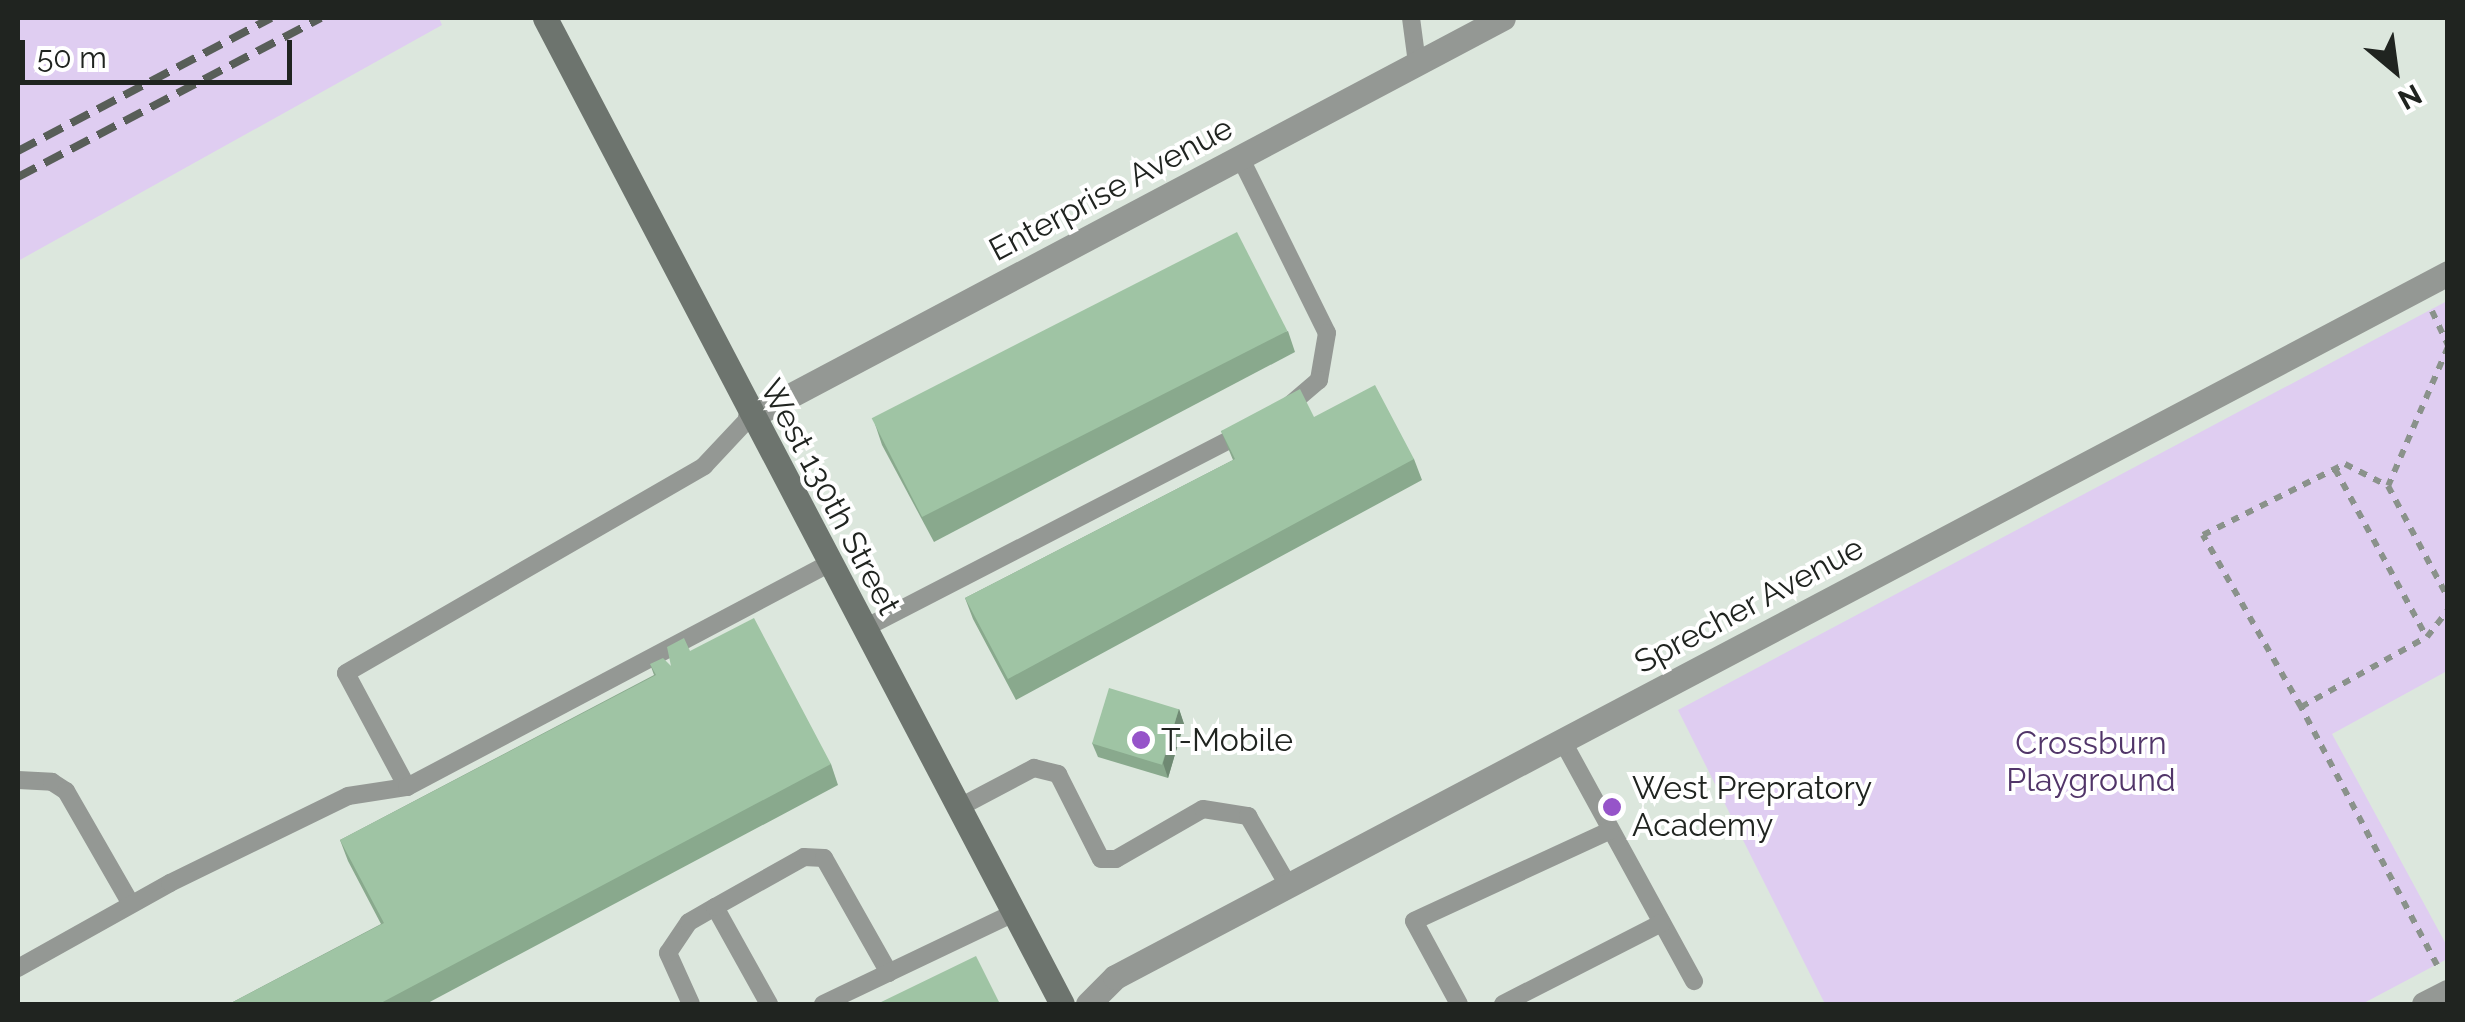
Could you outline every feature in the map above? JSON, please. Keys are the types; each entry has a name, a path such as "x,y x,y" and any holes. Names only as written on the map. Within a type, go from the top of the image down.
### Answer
{"main road":[{"name":"West 130th Street","path":"545,18 750,417 1062,1004"}],"street":[{"name":"Enterprise Avenue","path":"750,417 1502,18"},
{"name":"Sprecher Avenue","path":"1088,1004 1115,977 2448,273"},
{"path":"2424,1004 2448,992"}],"lane":[{"path":"1411,18 1417,63"},
{"path":"863,629 1277,415 1319,380 1327,334 1240,156"},
{"path":"408,787 346,673 704,466 750,417"},
{"path":"18,968 131,904 348,796 408,787 828,564"},
{"path":"1562,740 1694,981"},
{"path":"958,808 1034,768 1058,774 1101,859 1116,859 1203,810 1248,816 1288,885"},
{"path":"18,780 52,782 66,791 131,904"},
{"path":"1458,1004 1414,921 1609,832"},
{"path":"691,1004 668,952 688,922 804,857 824,858 889,973"},
{"path":"715,907 768,1004"},
{"path":"823,1004 1014,913"},
{"path":"1503,1004 1661,923"}],"path":[{"path":"2388,486 2448,346 2432,310"},
{"path":"2438,965 2301,707 2203,535 2345,464 2388,486 2448,598"},
{"path":"2335,469 2427,637"},
{"path":"2301,707 2427,637 2436,617 2448,610"}],"green space":[{"path":"18,18 439,18 442,25 18,261"},
{"name":"Crossburn Playground","path":"2447,301 2447,671 2332,734 2447,946 2447,959 2362,1004 1825,1004 1678,710"}],"building":[{"path":"1237,232 1287,331 922,517 872,418"},
{"path":"1375,385 1414,459 1008,679 965,598 1235,459 1221,431 1300,389 1314,417"},
{"path":"754,618 831,764 379,1004 229,1004 384,923 340,840 656,675 650,664 663,658 671,666 667,647 684,638 690,651"},
{"name":"T-Mobile","path":"1109,688 1179,709 1162,765 1092,743"},
{"path":"976,956 1000,1004 877,1004"}],"railway":[{"path":"18,151 271,18"},
{"path":"18,177 321,18"}],"place":[{"name":"T-Mobile","path":"1141,740"},
{"name":"West Prepratory Academy","path":"1612,807"}]}
